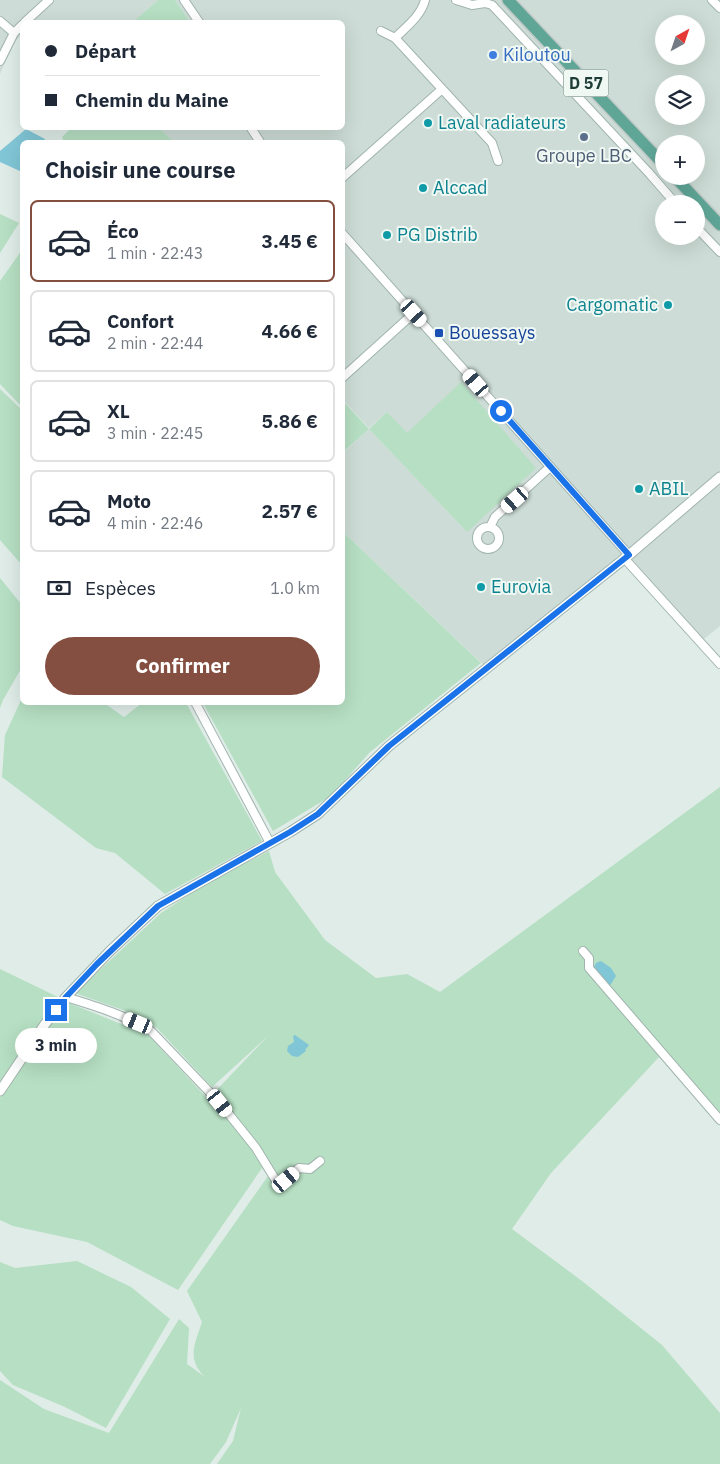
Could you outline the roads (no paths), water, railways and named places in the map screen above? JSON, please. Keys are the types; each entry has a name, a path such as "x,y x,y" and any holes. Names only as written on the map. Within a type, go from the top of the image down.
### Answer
{"main road":[{"name":"D 57","path":"508,0 655,155"},
{"path":"682,185 720,225"}],"street":[{"path":"28,20 49,0"},
{"path":"184,0 198,20"},
{"path":"395,38 417,16 425,0"},
{"path":"456,0 472,5 486,3 492,5 668,195"},
{"path":"712,0 720,8"},
{"path":"0,21 14,33"},
{"path":"0,61 14,33 20,28"},
{"path":"382,31 395,38 492,144 498,161"},
{"path":"345,175 441,90"},
{"path":"345,236 550,467 720,664"},
{"path":"705,236 720,252"},
{"path":"345,375 414,313"},
{"path":"490,527 495,517 550,467"},
{"path":"0,1091 45,1024 66,997 110,951 158,906 290,832 318,814 389,746 626,556 720,477"},
{"path":"198,705 270,842"},
{"path":"583,951 589,958 589,968 720,1120"},
{"path":"66,997 117,1014 151,1031 220,1103 256,1148 275,1179 283,1181 299,1168 310,1169 320,1160"}],"water":[{"path":"25,130 45,139 20,140 20,171 0,162 0,151"},
{"path":"601,961 611,968 616,976 609,987 593,969 596,963"},
{"path":"295,1035 309,1045 306,1051 298,1057 292,1056 287,1051 288,1046 294,1042 293,1036"}],"place":[{"name":"Kiloutou","path":"493,55"},
{"name":"Laval radiateurs","path":"428,123"},
{"name":"Groupe LBC","path":"584,137"},
{"name":"Alccad","path":"423,188"},
{"name":"PG Distrib","path":"387,235"},
{"name":"Cargomatic","path":"668,305"},
{"name":"Bouessays","path":"439,333"},
{"name":"ABIL","path":"639,489"},
{"name":"Eurovia","path":"481,587"}]}
